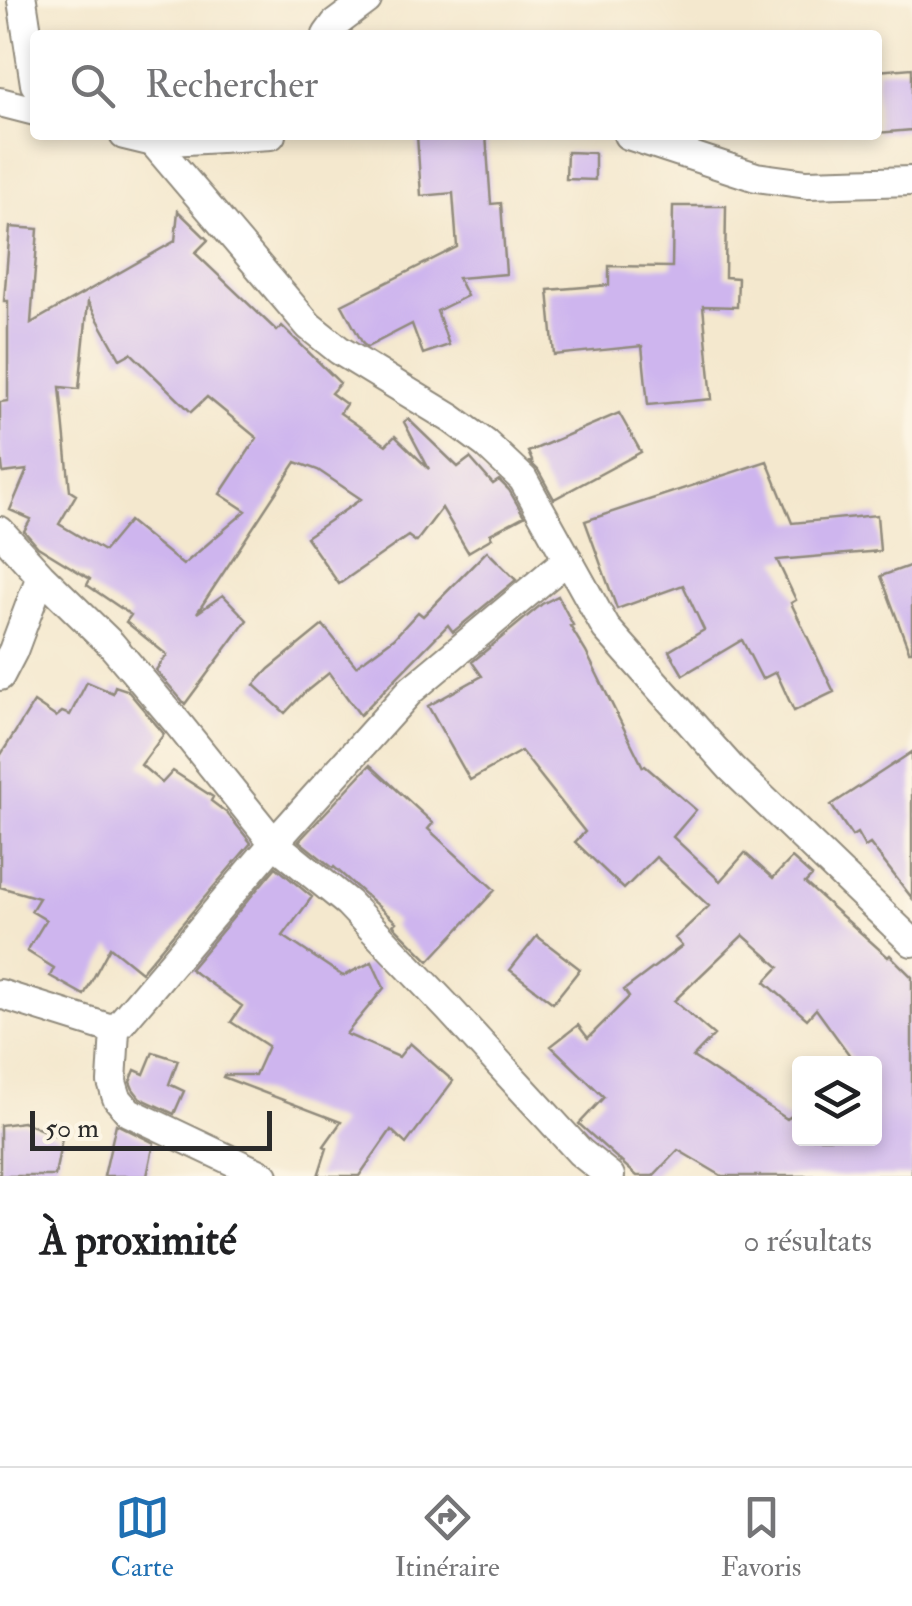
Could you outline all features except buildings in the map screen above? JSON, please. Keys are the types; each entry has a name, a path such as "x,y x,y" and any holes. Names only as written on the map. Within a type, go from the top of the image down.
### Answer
{"street":[{"path":"22,0 30,52"},
{"path":"331,30 368,0"},
{"path":"0,102 30,111"},
{"path":"144,140 186,140"},
{"path":"643,140 756,177 807,184 912,180"},
{"path":"152,142 309,326 339,350 486,444 523,480 606,628 731,768 911,937"},
{"path":"0,531 110,644 274,844 348,903 580,1152 610,1176"},
{"path":"264,1176 129,1112 117,1098 112,1082 115,1030 411,690 568,560"},
{"path":"0,676 41,576"},
{"path":"0,994 115,1030"}]}
